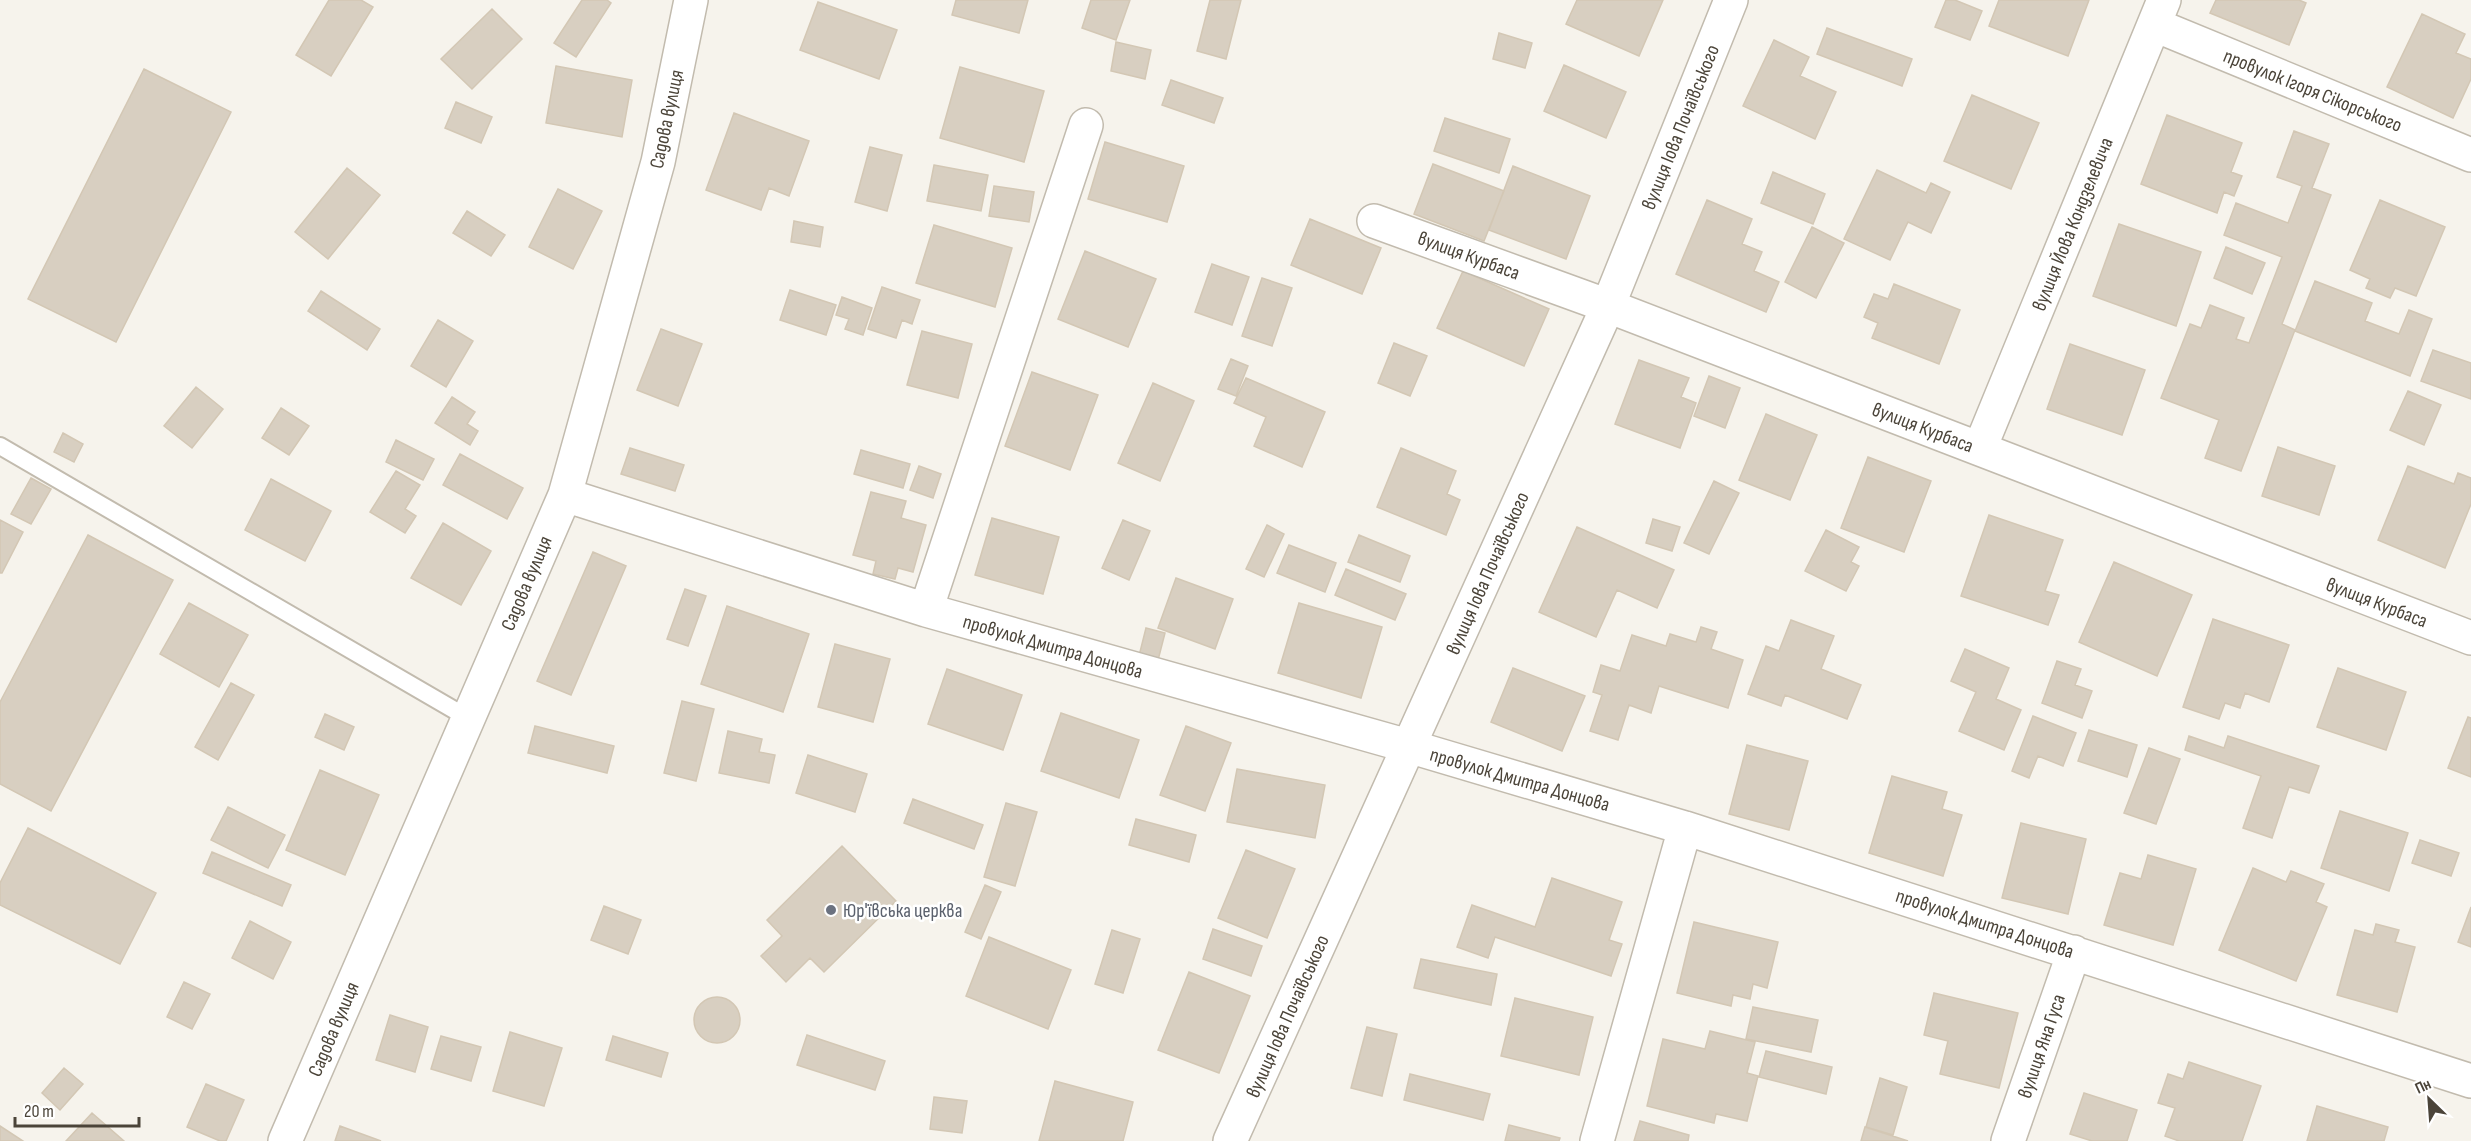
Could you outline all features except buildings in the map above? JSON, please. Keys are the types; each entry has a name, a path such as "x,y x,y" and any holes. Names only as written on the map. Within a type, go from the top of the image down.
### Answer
{"street":[{"name":"Садова вулиця","path":"285,1141 564,495 658,162 691,0"},
{"name":"вулиця Іова Почаївського","path":"1230,1141 1608,306 1731,0"},
{"name":"провулок Ігоря Сікорського","path":"2159,12 2471,155"},
{"name":"вулиця Йова Кондзелевича","path":"1980,448 2159,12"},
{"path":"926,610 1086,125"},
{"name":"вулиця Курбаса","path":"1374,220 1608,306 2471,638"},
{"name":"провулок Дмитра Донцова","path":"564,495 926,610 1408,746 1684,828 2471,1081"},
{"path":"1597,1141 1684,828"},
{"name":"вулиця Яна Гуса","path":"2008,1141 2074,952"}],"lane":[{"path":"0,446 468,718"}],"place":[{"name":"Юр'ївська церква","path":"831,910"}]}
